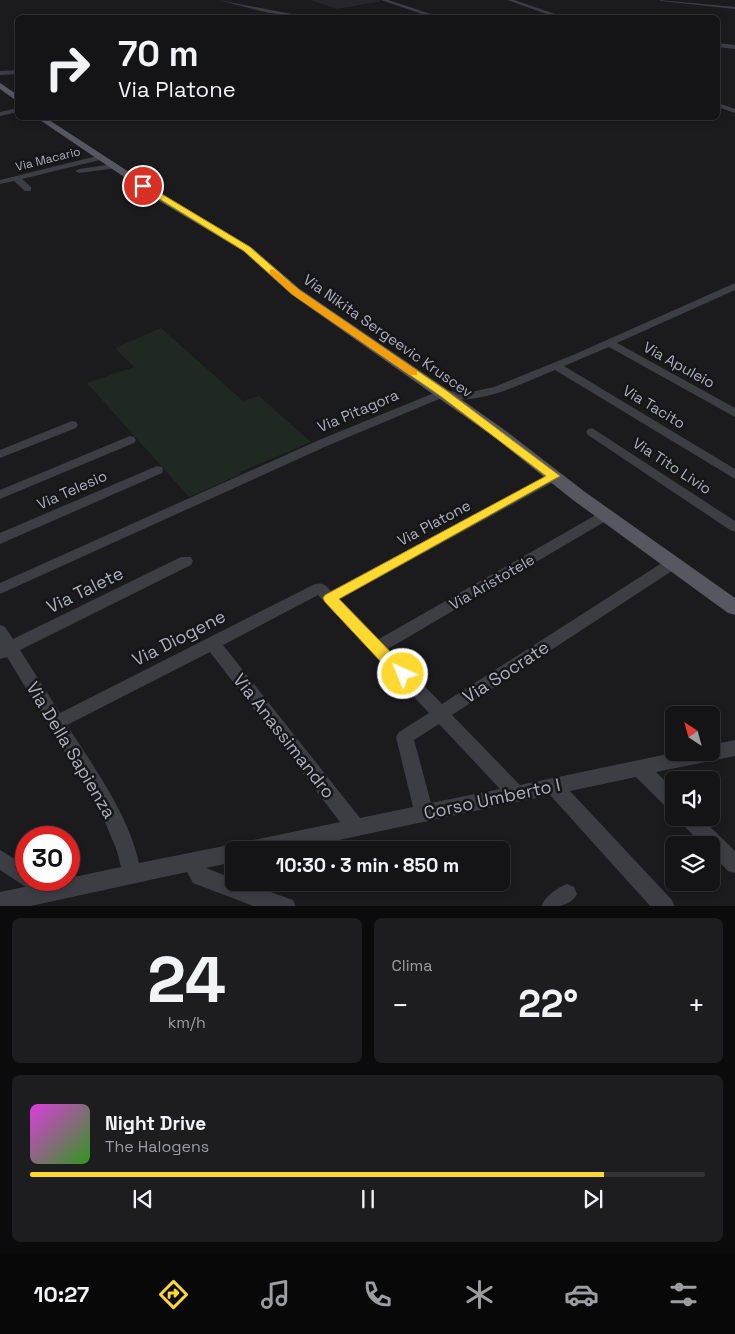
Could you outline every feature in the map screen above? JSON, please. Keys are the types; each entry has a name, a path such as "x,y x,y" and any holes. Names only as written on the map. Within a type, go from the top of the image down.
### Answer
{"main road":[{"path":"0,85 15,98"},
{"name":"Via Nikita Sergeevic Kruscev","path":"44,120 165,200 247,249 296,292 443,393 606,516 735,608"}],"street":[{"path":"220,0 269,12 290,15"},
{"path":"383,0 431,15"},
{"path":"509,0 556,15"},
{"path":"661,0 735,8"},
{"path":"720,44 735,47"},
{"path":"0,73 15,72"},
{"path":"720,106 735,111"},
{"path":"0,114 15,111"},
{"name":"Via Macario","path":"0,182 59,170 101,158"},
{"path":"59,170 77,168 81,170 114,166"},
{"path":"16,178 28,189"},
{"name":"Via Pitagora","path":"0,589 323,443 443,393 453,396 497,390 556,366 735,286"},
{"name":"Via Apuleio","path":"608,342 735,413"},
{"name":"Via Tacito","path":"556,366 735,475"},
{"path":"0,454 72,425"},
{"name":"Via Tito Livio","path":"592,432 735,526"},
{"path":"0,494 130,440"},
{"name":"Via Telesio","path":"0,539 157,470"},
{"name":"Via Platone","path":"325,593 554,476"},
{"name":"Via Aristotele","path":"377,648 606,516"},
{"name":"Via Talete","path":"5,650 186,560"},
{"name":"Via Socrate","path":"424,813 405,737 672,563"},
{"path":"325,593 516,793"},
{"name":"Via Diogene","path":"56,723 212,643 325,593"},
{"name":"Via Della Sapienza","path":"0,631 5,650 56,723 107,805 126,851 132,874"},
{"name":"Via Anassimandro","path":"212,643 356,828"},
{"name":"Corso Umberto I","path":"293,841 735,748"},
{"path":"639,768 665,793"},
{"path":"554,786 665,906"},
{"path":"697,826 735,864"},
{"path":"80,882 225,855"},
{"path":"0,859 15,873"},
{"path":"192,862 200,876 286,906"},
{"path":"0,902 30,891"},
{"path":"551,906 567,894"}],"shaded area":[{"path":"311,0 378,0 382,1 337,9"},
{"path":"161,328 243,401 259,396 311,442 240,472 241,474 189,497 87,383 134,367 115,348"}],"slow traffic":[{"path":"273,272 291,289 414,373"}],"route":[{"path":"143,186 247,249 291,289 443,393 554,476 330,598 403,674"}]}
